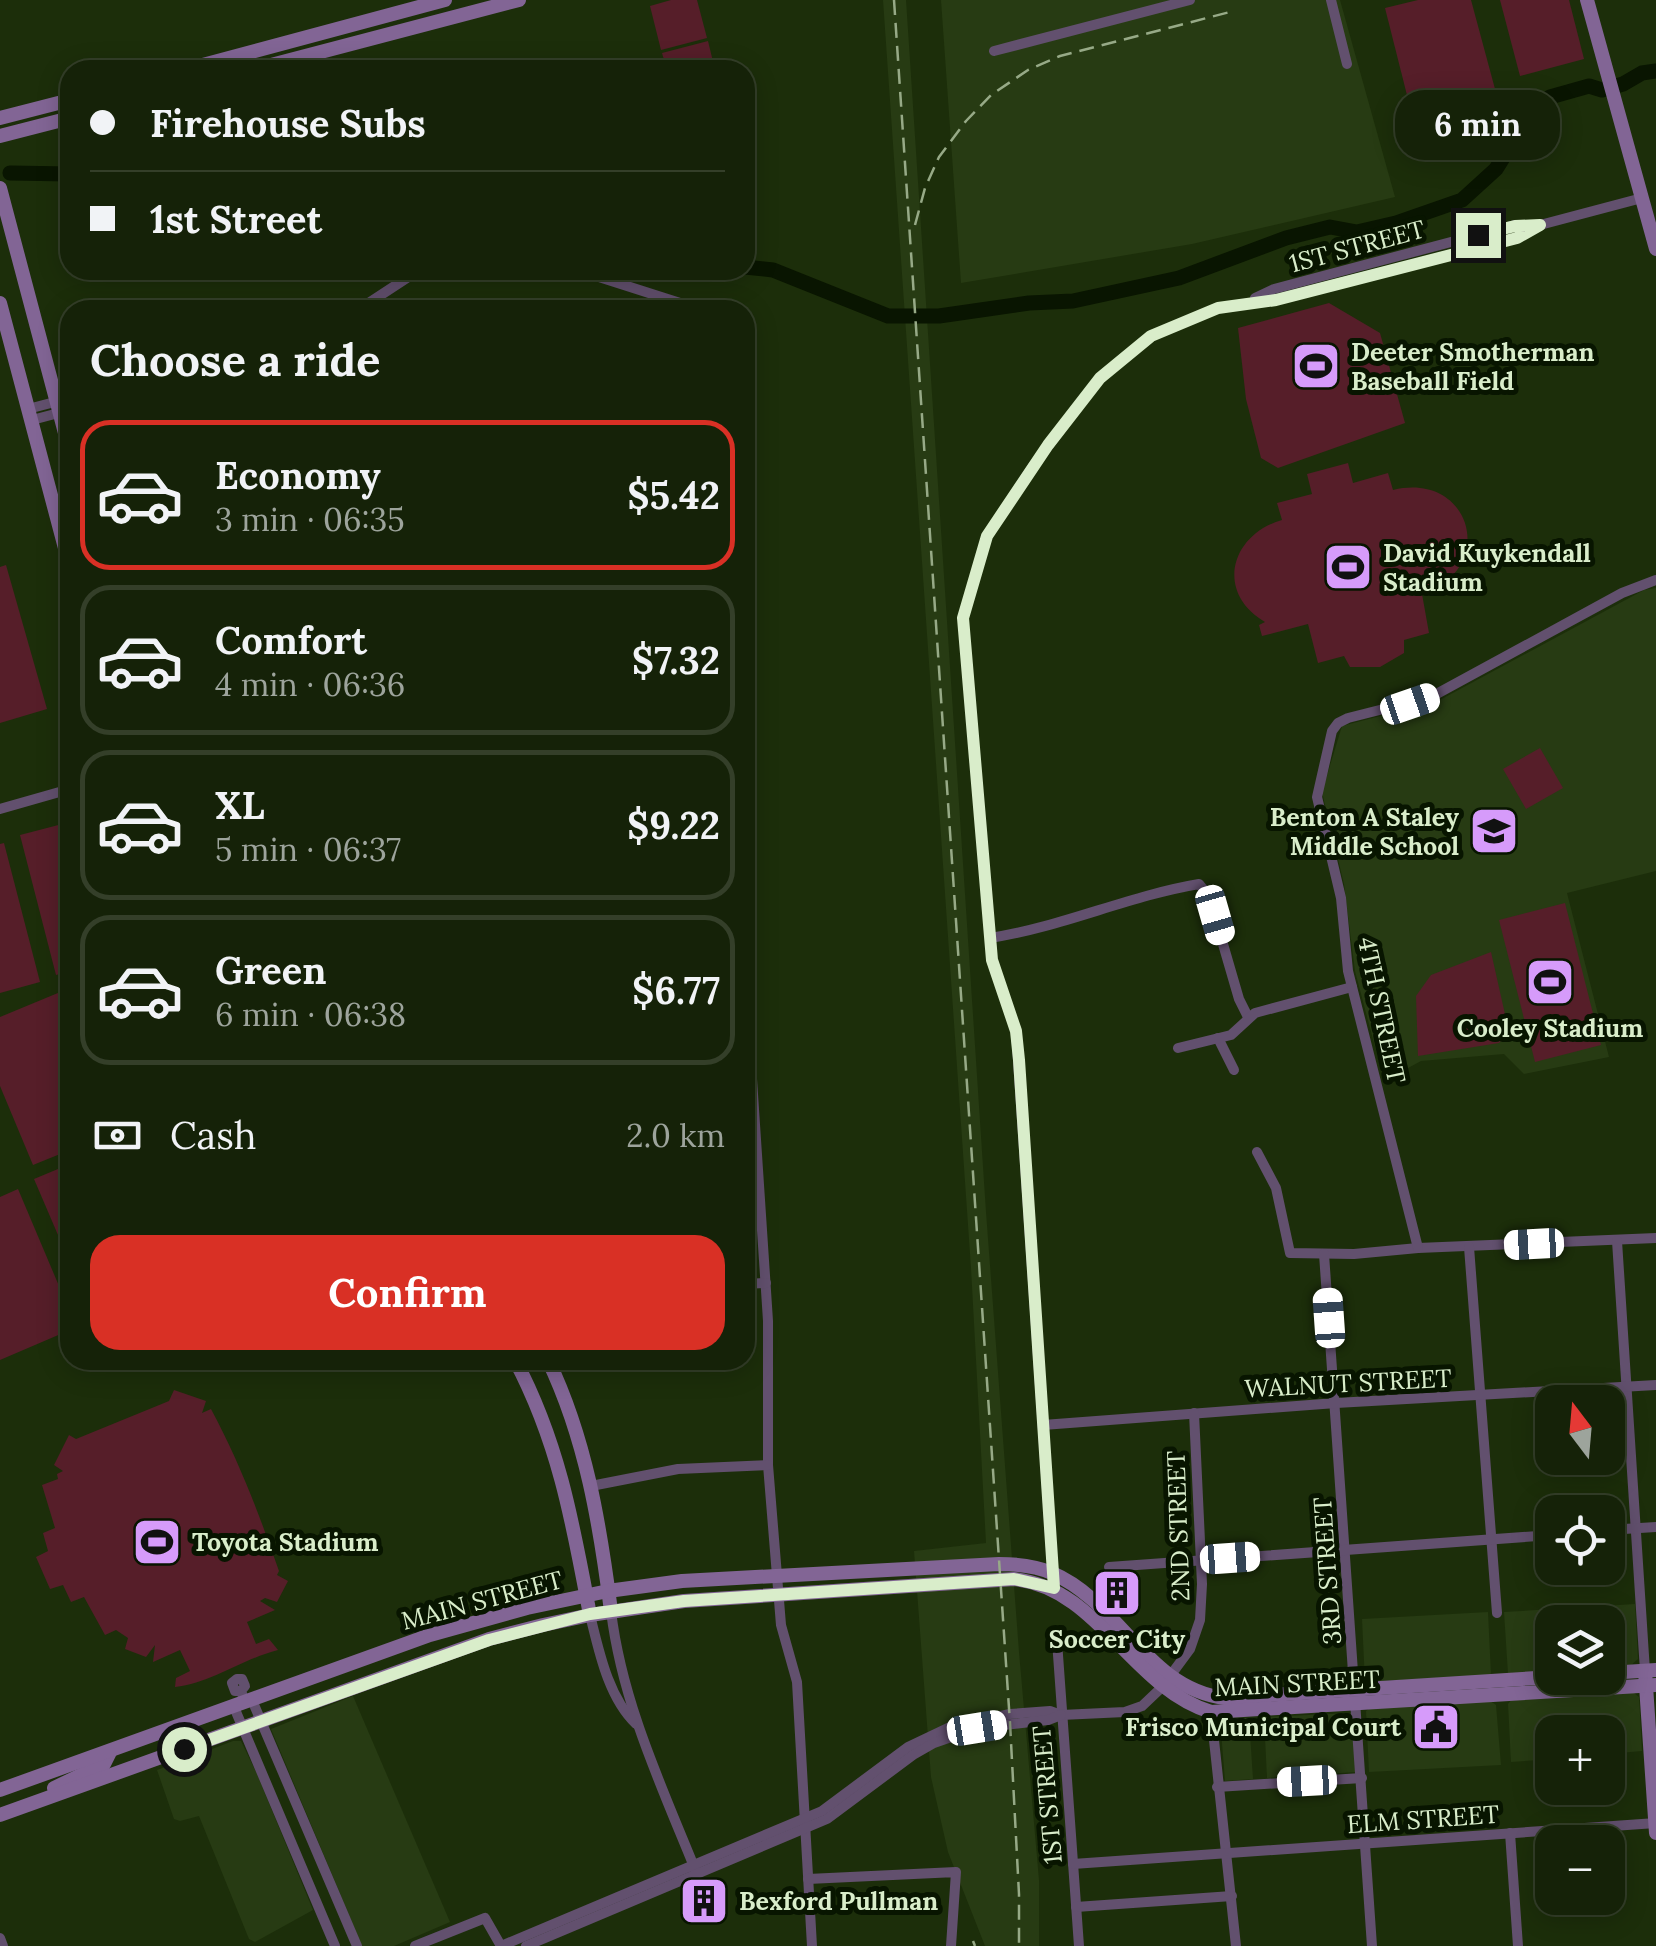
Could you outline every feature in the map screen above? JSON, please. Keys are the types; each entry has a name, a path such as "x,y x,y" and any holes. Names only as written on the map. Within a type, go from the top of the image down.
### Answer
{"main road":[{"path":"221,60 446,0"},
{"path":"291,60 486,4 519,0"},
{"path":"1587,0 1656,250"},
{"path":"307,37 310,55"},
{"path":"0,118 60,103"},
{"path":"0,136 60,121"},
{"path":"0,188 60,392"},
{"path":"0,302 60,530"},
{"path":"520,1370 537,1401 559,1462 590,1614"},
{"path":"553,1370 591,1486 611,1611"},
{"name":"MAIN STREET","path":"0,1790 430,1635 586,1595 682,1581 999,1564 1078,1587 1166,1682 1210,1712 1535,1679"},
{"name":"MAIN STREET","path":"0,1815 489,1640 590,1614 778,1594 1014,1579 1053,1581"},
{"path":"1625,1675 1651,1678 1656,1833"},
{"name":"MAIN STREET","path":"1166,1682 1226,1698 1357,1696 1651,1678"},
{"path":"24,1806 104,1764 110,1752"}],"street":[{"path":"994,51 1190,0"},
{"path":"1331,0 1348,64"},
{"name":"1ST STREET","path":"1053,1581 1016,1031 1000,990 990,938 963,618 987,536 1053,438 1100,378 1151,336 1218,308 1276,300 1405,260 1517,238 1540,225 1642,198"},
{"path":"373,300 403,280"},
{"path":"608,280 671,300"},
{"path":"30,415 60,407"},
{"name":"4TH STREET","path":"1418,1248 1352,986 1341,898 1317,797 1319,778 1338,723 1431,697 1609,600 1656,580"},
{"path":"0,810 60,793"},
{"path":"990,938 1048,927 1162,891 1199,884 1210,896 1238,999 1248,1017"},
{"path":"1178,1048 1218,1038 1244,1026 1248,1017 1274,1007 1352,986"},
{"path":"1218,1038 1234,1070"},
{"path":"755,1148 770,1376 768,1465 782,1625 797,1682 812,1946"},
{"path":"1258,1152 1276,1188 1290,1253 1354,1254 1656,1238"},
{"path":"1617,1240 1636,1528 1651,1678"},
{"path":"1469,1246 1497,1612"},
{"name":"3RD STREET","path":"1324,1254 1372,1946"},
{"path":"755,1283 766,1282"},
{"name":"WALNUT STREET","path":"1043,1425 1194,1412 1656,1385"},
{"name":"2ND STREET","path":"1166,1682 1196,1640 1200,1620 1194,1412"},
{"path":"591,1486 678,1469 768,1465"},
{"path":"1625,1529 1656,1527"},
{"path":"1109,1567 1535,1535"},
{"path":"611,1611 616,1653 636,1725 695,1870"},
{"path":"590,1614 599,1654 623,1712 636,1725"},
{"name":"1ST STREET","path":"1057,1641 1078,1946"},
{"path":"236,1677 245,1686 243,1727 335,1946"},
{"path":"526,1946 804,1824 827,1819 934,1743 977,1728 1061,1715 1131,1711 1166,1682"},
{"path":"243,1700 261,1720 357,1946"},
{"path":"1210,1712 1236,1946"},
{"path":"1217,1787 1362,1778"},
{"name":"ELM STREET","path":"1073,1864 1656,1824"},
{"path":"1510,1833 1518,1946"},
{"path":"415,1946 485,1918 500,1946 695,1870"},
{"path":"808,1879 956,1872 951,1946"},
{"path":"1076,1907 1232,1896"},
{"path":"321,1916 340,1908"},
{"path":"0,1938 3,1946"}],"shaded area":[{"path":"671,0 697,0 707,38 661,50 650,6"},
{"path":"883,0 906,0 986,1212 1039,1880 1039,1946 985,1946 948,1852 931,1777 914,1551 986,1543 971,1268"},
{"path":"941,0 1340,0 1395,197 1192,244 961,283"},
{"path":"1418,0 1471,0 1495,89 1411,111 1385,8"},
{"path":"1500,0 1569,0 1584,59 1520,76"},
{"path":"708,41 713,60 664,60 662,53"},
{"name":"Deeter Smotherman Baseball Field","path":"1329,303 1380,333 1405,423 1278,468 1261,458 1246,399 1238,328"},
{"name":"David Kuykendall Stadium","path":"1348,463 1353,483 1388,473 1393,490 1420,488 1441,495 1457,508 1466,525 1467,545 1461,564 1446,581 1422,594 1429,633 1404,640 1404,653 1380,667 1350,667 1344,656 1318,663 1308,624 1262,636 1259,625 1265,622 1249,610 1235,581 1235,566 1250,538 1282,520 1277,503 1312,494 1307,474"},
{"path":"6,565 47,709 0,723 0,567"},
{"name":"Benton A Staley Middle School","path":"1656,588 1656,871 1567,893 1609,1057 1524,1074 1504,1054 1421,1061 1384,1081 1355,971 1344,884 1322,792 1342,726 1438,701 1644,590"},
{"path":"1540,748 1563,788 1526,809 1503,769"},
{"path":"60,825 60,974 56,975 20,835"},
{"path":"4,843 40,982 0,993 0,844"},
{"name":"Cooley Stadium","path":"1565,903 1601,1045 1535,1062 1499,920"},
{"path":"1491,952 1509,1032 1499,1043 1418,1056 1416,996 1431,975"},
{"path":"60,992 60,1154 33,1165 0,1086 0,1017"},
{"path":"60,1168 60,1240 34,1179"},
{"path":"18,1189 60,1288 60,1334 0,1360 0,1197"},
{"name":"Toyota Stadium","path":"174,1390 206,1401 202,1413 211,1409 248,1489 279,1571 277,1575 288,1581 277,1602 265,1598 260,1601 275,1610 247,1622 256,1644 269,1639 278,1650 202,1681 175,1687 176,1678 190,1671 180,1650 153,1662 155,1645 146,1657 125,1649 128,1638 116,1630 105,1635 84,1597 71,1602 63,1585 50,1589 36,1557 48,1551 43,1533 55,1528 42,1485 58,1479 57,1474 63,1471 54,1465 69,1435 76,1439 169,1401"},
{"path":"1635,1604 1638,1659 1630,1666 1625,1666 1625,1605 1619,1605"},
{"path":"1535,1610 1535,1672 1508,1674 1504,1612"},
{"path":"1488,1612 1491,1675 1365,1682 1362,1619"},
{"path":"1625,1692 1639,1697 1642,1751 1625,1752 1625,1715 1535,1715 1535,1760 1511,1762 1508,1704 1512,1699"},
{"path":"353,1696 450,1922 394,1946 362,1946 271,1729"},
{"path":"1489,1700 1496,1705 1501,1765 1369,1772 1366,1711 1370,1708"},
{"path":"1351,1713 1356,1772 1267,1778 1264,1717"},
{"path":"1220,1718 1249,1718 1253,1779 1225,1781"},
{"path":"241,1741 257,1774 313,1910 255,1942 249,1939 199,1816 174,1819 157,1770"}],"waterway":[{"path":"755,268 773,270 888,316 939,316 1073,301 1179,278 1286,238 1330,227 1357,232 1462,200 1496,169 1532,111 1550,97 1589,86 1602,90 1656,71"},
{"path":"10,173 60,174"}],"railway":[{"path":"894,0 1010,1723 1019,1946"},
{"path":"915,225 939,157 991,95 1028,70 1060,56 1230,12"},
{"path":"973,1941 975,1946"}],"place":[{"name":"Deeter Smotherman Baseball Field","path":"1316,366"},
{"name":"David Kuykendall Stadium","path":"1348,567"},
{"name":"Benton A Staley Middle School","path":"1494,831"},
{"name":"Cooley Stadium","path":"1550,982"},
{"name":"Toyota Stadium","path":"157,1542"},
{"name":"Soccer City","path":"1117,1593"},
{"name":"Frisco Municipal Court","path":"1436,1727"},
{"name":"Bexford Pullman","path":"704,1901"}],"route":[{"path":"184,1749 489,1640 590,1614 684,1601 1014,1579 1054,1588 1019,1060 1016,1031 992,960 963,618 987,536 1063,424 1100,378 1151,336 1218,308 1276,300 1517,238 1540,225 1478,235"}]}
